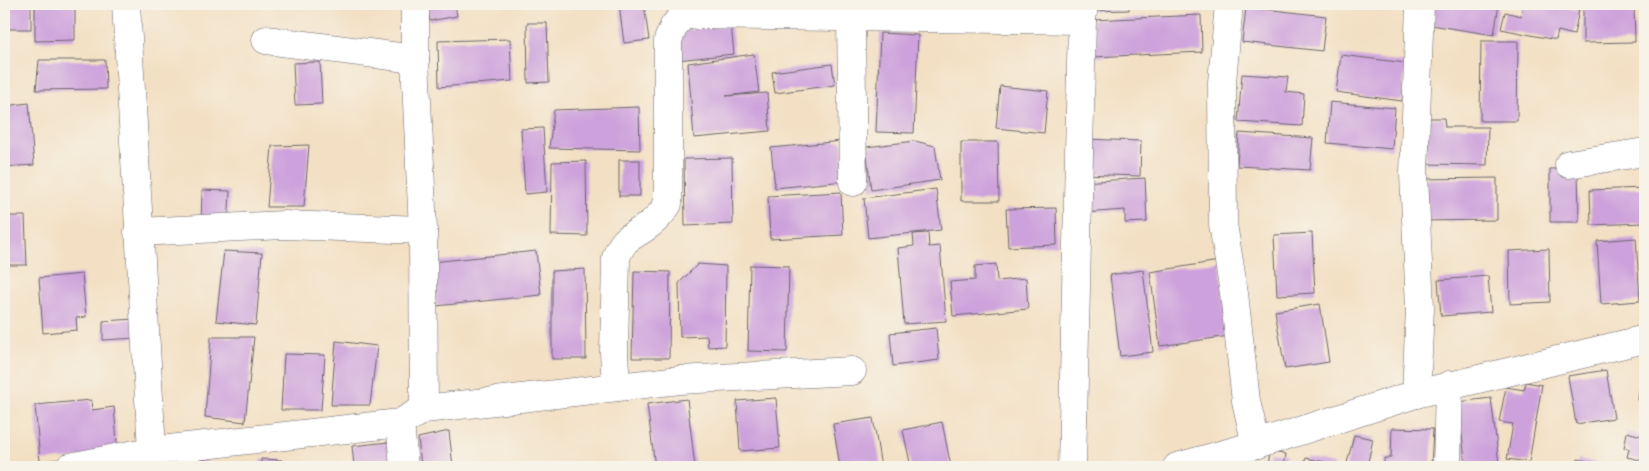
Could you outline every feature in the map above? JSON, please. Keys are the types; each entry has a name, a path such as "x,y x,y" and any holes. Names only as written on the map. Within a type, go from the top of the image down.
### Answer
{"street":[{"path":"126,4 152,459"},
{"path":"416,4 415,59 423,230 424,409"},
{"path":"1229,4 1222,82 1224,224 1246,401 1256,445"},
{"path":"1416,394 1420,308 1414,174 1420,4"},
{"path":"616,387 614,352 616,258 621,245 628,238 654,221 668,204 668,40 674,26 683,15 1083,12 1072,467"},
{"path":"853,182 869,13"},
{"path":"266,40 415,59"},
{"path":"1569,164 1645,152"},
{"path":"138,232 284,225 423,230"},
{"path":"1177,467 1256,445 1416,394 1645,339"},
{"path":"70,467 152,459 400,424 424,409 680,380 852,371"},
{"path":"1447,467 1449,385"},
{"path":"400,424 404,467"}],"building":[{"path":"4,4 31,4 31,29 4,29"},
{"path":"35,4 75,4 75,40 35,41"},
{"path":"427,4 455,4 457,16 430,21"},
{"path":"619,4 644,4 649,40 624,43"},
{"path":"1093,4 1129,4 1129,10 1093,11"},
{"path":"1428,4 1499,4 1494,35 1425,24"},
{"path":"1523,4 1565,4 1564,7 1579,10 1574,35 1558,31 1556,40 1501,29 1505,12 1521,16"},
{"path":"1583,4 1634,4 1635,42 1583,43"},
{"path":"1246,7 1326,16 1322,51 1242,42"},
{"path":"1201,15 1202,52 1093,57 1092,20"},
{"path":"527,23 547,23 549,82 528,83"},
{"path":"731,25 734,54 677,60 674,31"},
{"path":"880,33 918,35 914,133 876,132"},
{"path":"510,39 512,81 439,87 438,41"},
{"path":"1481,41 1518,41 1517,121 1480,121"},
{"path":"754,54 759,92 726,96 767,93 770,131 694,138 688,63"},
{"path":"1341,55 1406,63 1402,101 1336,92"},
{"path":"39,60 105,60 106,89 36,90"},
{"path":"320,62 322,104 295,105 293,63"},
{"path":"832,64 835,85 775,93 772,72"},
{"path":"1242,74 1288,77 1286,92 1304,94 1302,126 1238,122"},
{"path":"1000,86 1048,91 1044,133 996,128"},
{"path":"1330,102 1395,108 1392,149 1327,143"},
{"path":"29,103 34,165 4,167 4,106"},
{"path":"639,107 640,150 549,148 554,110"},
{"path":"1426,118 1444,118 1445,127 1488,127 1487,165 1425,164"},
{"path":"543,128 547,192 525,194 521,129"},
{"path":"1239,133 1313,138 1310,170 1237,166"},
{"path":"1083,139 1141,141 1140,176 1081,174"},
{"path":"842,141 845,181 775,188 771,148"},
{"path":"915,141 935,146 940,180 871,190 866,147"},
{"path":"961,142 998,142 999,201 961,201"},
{"path":"309,145 304,207 267,207 272,146"},
{"path":"732,158 733,224 685,226 684,159"},
{"path":"619,160 640,160 640,196 619,196"},
{"path":"586,161 587,236 551,235 552,162"},
{"path":"1578,168 1579,222 1550,222 1550,169"},
{"path":"1145,178 1147,222 1125,223 1125,210 1083,213 1081,182"},
{"path":"1497,178 1497,220 1420,221 1420,179"},
{"path":"1645,188 1645,223 1591,225 1590,190"},
{"path":"936,189 941,230 868,238 864,198"},
{"path":"202,190 230,191 228,226 201,224"},
{"path":"841,192 843,235 770,239 768,196"},
{"path":"1056,208 1057,245 1008,247 1006,209"},
{"path":"4,216 25,216 27,265 4,265"},
{"path":"928,233 929,247 940,246 946,321 904,324 898,248 914,246 913,234"},
{"path":"1312,233 1315,293 1277,295 1274,235"},
{"path":"1636,238 1640,301 1601,304 1597,241"},
{"path":"1549,249 1550,302 1510,304 1509,251"},
{"path":"224,251 262,253 256,325 216,321"},
{"path":"536,251 541,295 436,306 432,262"},
{"path":"1219,261 1229,336 1160,346 1150,272"},
{"path":"698,264 726,266 725,346 708,347 707,336 680,337 679,283"},
{"path":"996,264 997,281 1026,278 1028,309 953,316 950,282 975,280 975,266"},
{"path":"750,265 789,266 787,352 748,351"},
{"path":"585,269 586,359 552,359 552,271"},
{"path":"1143,270 1153,352 1120,356 1110,275"},
{"path":"634,271 670,272 669,358 632,358"},
{"path":"82,274 86,317 76,318 77,330 43,333 39,278"},
{"path":"1488,276 1491,312 1441,316 1438,280"},
{"path":"1320,304 1329,362 1285,369 1275,311"},
{"path":"135,319 137,338 103,340 103,321"},
{"path":"936,328 939,360 893,366 890,333"},
{"path":"211,337 254,337 245,422 205,417"},
{"path":"336,341 377,346 370,405 331,405"},
{"path":"284,354 325,355 321,410 281,410"},
{"path":"1642,367 1645,367 1645,402 1638,400"},
{"path":"1606,370 1614,418 1576,424 1568,376"},
{"path":"1526,382 1542,385 1529,462 1507,459 1513,424 1499,422 1506,387 1524,390"},
{"path":"776,398 780,448 740,451 737,401"},
{"path":"1491,398 1499,464 1466,467 1458,402"},
{"path":"687,399 695,467 655,467 647,404"},
{"path":"91,400 92,410 114,407 118,454 40,461 35,405"},
{"path":"873,418 881,467 840,467 833,424"},
{"path":"942,422 951,467 911,467 903,430"},
{"path":"1392,428 1433,429 1431,467 1384,467 1384,458 1391,458"},
{"path":"449,431 453,467 421,467 418,438"},
{"path":"1627,432 1645,437 1645,461 1627,457 1629,449 1624,448"},
{"path":"1354,435 1373,439 1367,467 1346,467"},
{"path":"389,442 391,467 354,467 352,446"},
{"path":"1269,452 1286,454 1284,467 1267,467"},
{"path":"1306,458 1334,464 1334,467 1303,467"},
{"path":"261,459 282,460 283,467 261,467"},
{"path":"1578,459 1610,466 1610,467 1576,467"},
{"path":"206,460 207,467 172,467 172,463"}]}
